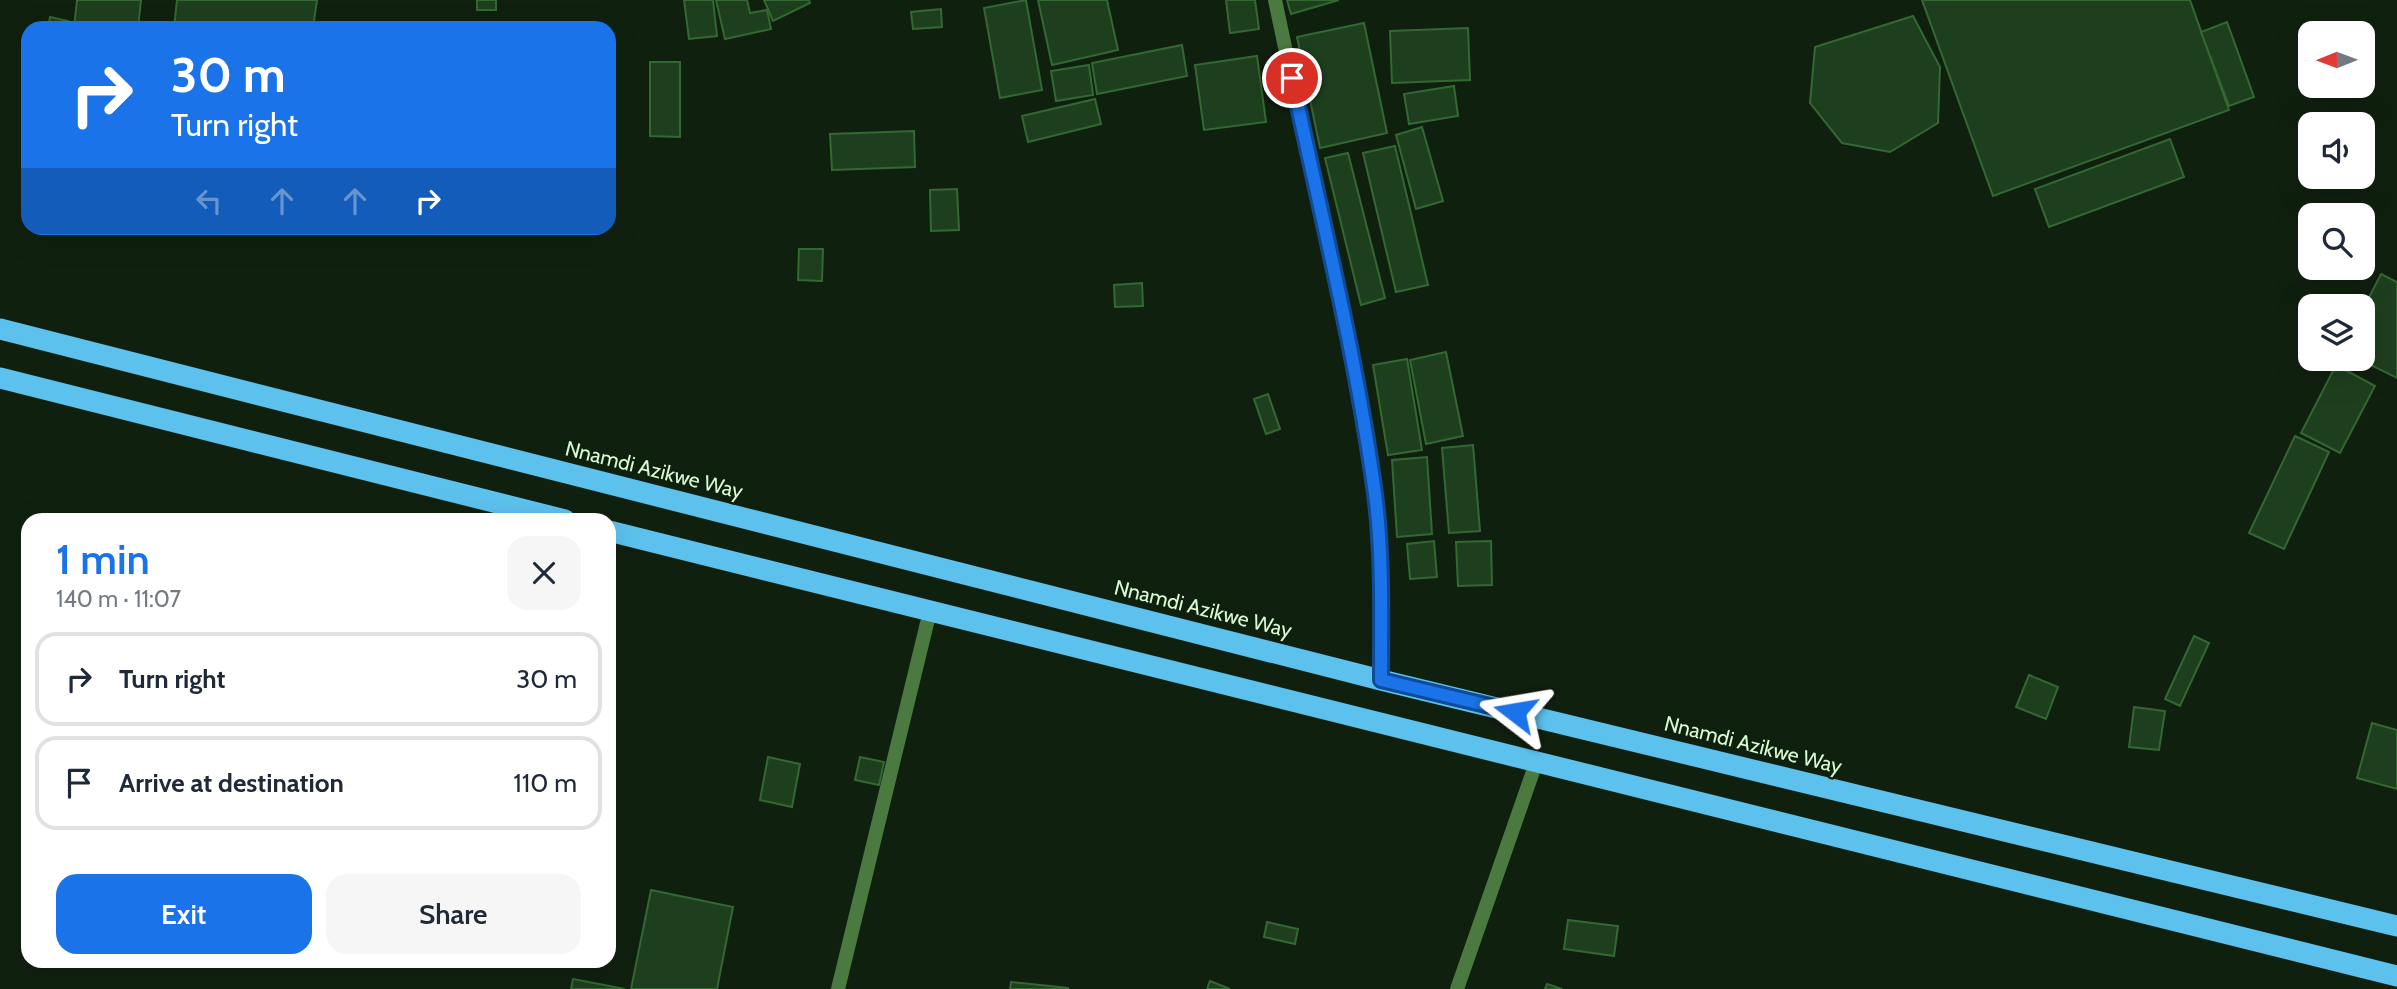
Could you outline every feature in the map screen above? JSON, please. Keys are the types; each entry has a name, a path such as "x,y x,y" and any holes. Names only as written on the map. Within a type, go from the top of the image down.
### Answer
{"highway":[{"name":"Nnamdi Azikwe Way","path":"0,329 1381,680 2397,926"},
{"path":"0,378 537,513"},
{"path":"616,533 2397,976"}],"street":[{"path":"1275,0 1353,363 1375,496 1381,590 1381,680"},
{"path":"838,989 930,611"},
{"path":"1457,989 1537,760"}],"building":[{"path":"77,0 141,0 139,21 75,21"},
{"path":"177,0 317,0 314,21 175,21"},
{"path":"477,0 496,0 496,10 477,10"},
{"path":"684,0 713,0 717,36 689,39"},
{"path":"716,0 747,0 750,13 767,10 771,29 725,39"},
{"path":"764,0 809,0 810,3 773,21"},
{"path":"1026,0 1042,90 1000,98 984,8"},
{"path":"1038,0 1107,0 1118,50 1052,65"},
{"path":"1226,0 1255,0 1259,29 1230,33"},
{"path":"1287,0 1339,0 1291,14"},
{"path":"1922,0 2190,0 2229,110 1993,196"},
{"path":"941,9 942,27 913,29 911,12"},
{"path":"1913,16 1940,67 1938,123 1890,152 1842,143 1810,103 1815,47"},
{"path":"50,17 68,21 49,21"},
{"path":"2227,22 2254,97 2229,106 2201,32"},
{"path":"1364,23 1387,133 1320,148 1297,37"},
{"path":"1468,28 1470,80 1392,83 1390,31"},
{"path":"1182,45 1187,76 1097,94 1092,63"},
{"path":"1257,56 1266,122 1204,130 1195,65"},
{"path":"650,62 680,62 680,137 650,136"},
{"path":"1089,65 1093,95 1056,101 1051,71"},
{"path":"1454,86 1458,116 1409,124 1404,94"},
{"path":"1095,99 1101,124 1028,142 1022,116"},
{"path":"1422,127 1443,201 1416,209 1396,135"},
{"path":"914,131 915,167 832,170 830,134"},
{"path":"2170,139 2184,177 2049,227 2035,189"},
{"path":"1395,146 1428,285 1396,292 1363,153"},
{"path":"1348,153 1385,298 1361,305 1325,158"},
{"path":"957,189 959,230 931,231 930,190"},
{"path":"799,249 823,249 822,281 798,280"},
{"path":"2381,274 2397,282 2397,378 2375,367 2375,294 2371,294"},
{"path":"1142,283 1143,306 1115,307 1114,285"},
{"path":"1446,352 1463,436 1426,444 1410,360"},
{"path":"1407,359 1422,450 1388,455 1373,365"},
{"path":"2333,371 2347,371 2375,386 2340,453 2301,433"},
{"path":"1268,394 1280,429 1266,434 1254,399"},
{"path":"2295,436 2329,452 2284,549 2249,533"},
{"path":"1473,445 1480,531 1449,533 1442,448"},
{"path":"1427,457 1432,534 1397,537 1392,460"},
{"path":"1434,541 1437,577 1410,579 1407,544"},
{"path":"1491,541 1492,585 1458,586 1456,542"},
{"path":"2194,636 2209,643 2180,706 2165,699"},
{"path":"2029,675 2058,687 2046,719 2016,707"},
{"path":"2134,707 2165,711 2159,750 2129,747"},
{"path":"2372,723 2397,730 2397,789 2357,778"},
{"path":"768,757 800,764 792,807 760,800"},
{"path":"860,757 884,762 879,785 855,780"},
{"path":"651,890 733,907 717,989 631,989"},
{"path":"1568,920 1618,926 1614,956 1564,949"},
{"path":"1267,922 1298,929 1295,944 1264,937"},
{"path":"573,979 625,989 571,989"},
{"path":"1210,981 1230,989 1207,989"},
{"path":"1011,982 1068,988 1068,989 1010,989"},
{"path":"1547,984 1562,989 1545,989"}],"route":[{"path":"1292,78 1353,363 1375,496 1381,590 1381,680 1515,712"}]}
